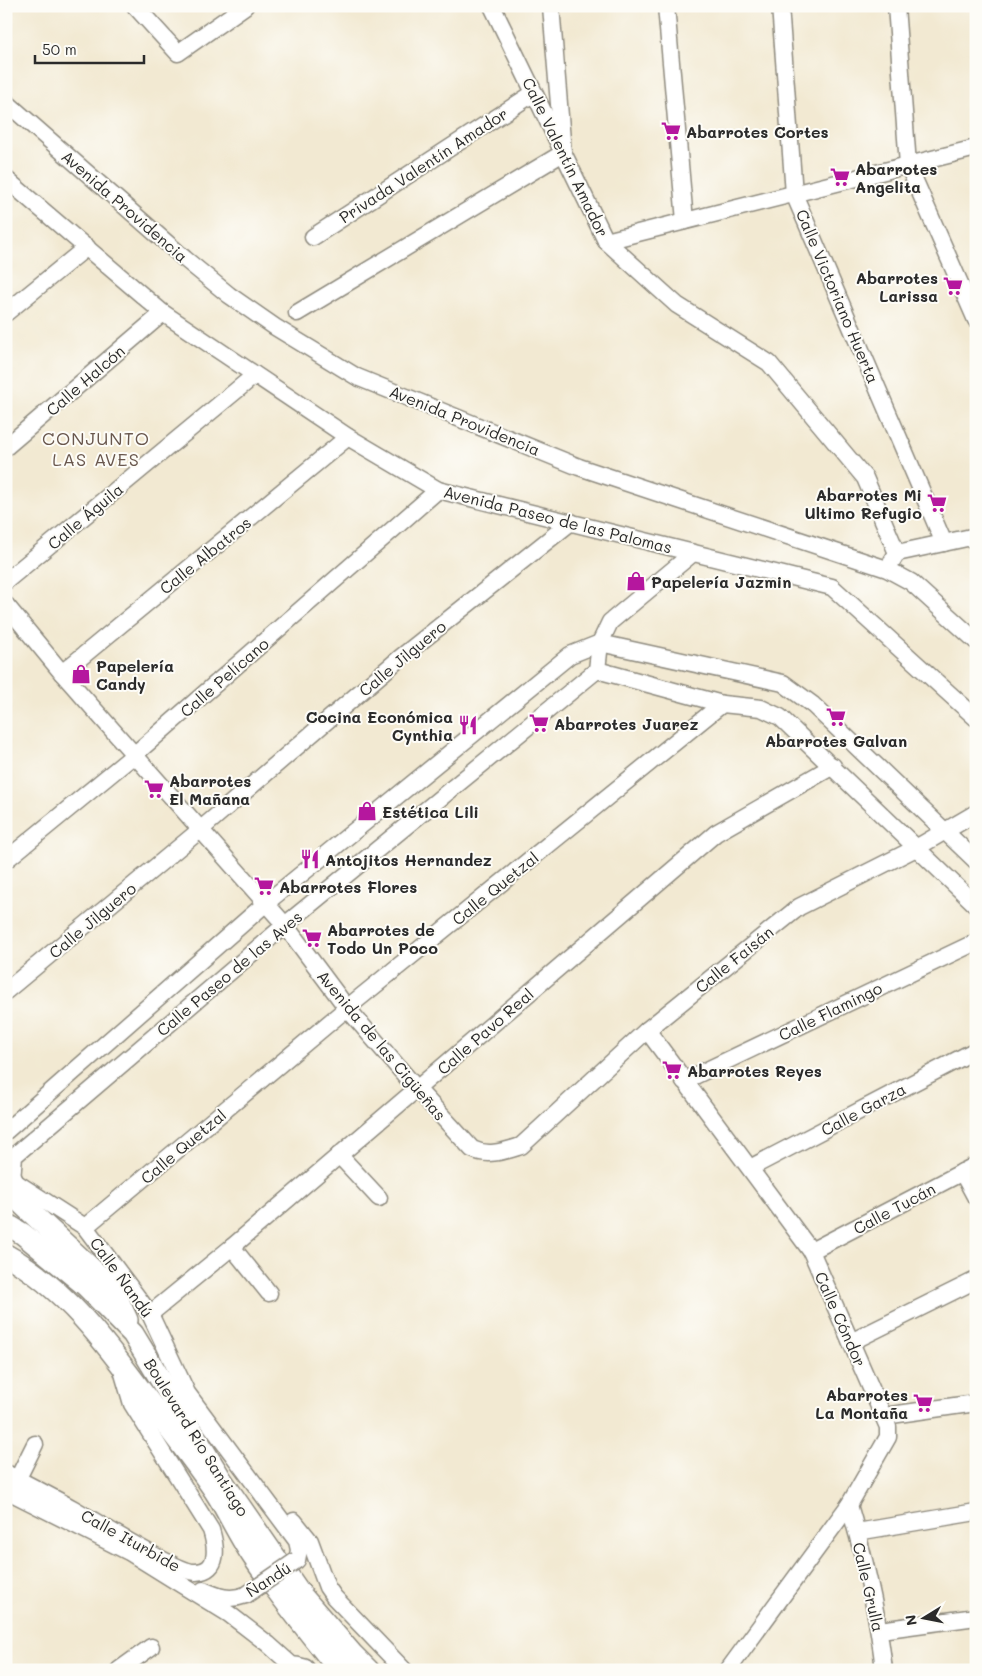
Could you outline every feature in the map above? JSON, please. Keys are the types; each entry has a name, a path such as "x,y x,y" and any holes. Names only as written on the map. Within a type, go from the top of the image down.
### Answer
{"main road":[{"path":"9,1178 20,1202 110,1286 133,1334"},
{"name":"Boulevard Río Santiago","path":"6,1224 23,1234 86,1286 133,1334 221,1479 302,1596 368,1670"},
{"name":"Boulevard Río Santiago","path":"6,1255 24,1265 55,1291 83,1318 119,1361 217,1494 253,1557 339,1670"}],"street":[{"path":"135,6 178,53 245,6"},
{"name":"Calle Valentín Amador","path":"492,6 606,241 677,306 769,363 865,478 896,553"},
{"path":"298,313 563,153 552,6"},
{"path":"666,6 685,221"},
{"name":"Calle Victoriano Huerta","path":"780,6 794,194 944,543"},
{"path":"896,6 908,165 976,320"},
{"name":"Privada Valentín Amador","path":"313,237 534,94"},
{"name":"Avenida Providencia","path":"6,102 185,260 229,295 275,327 357,377 579,467 887,569 911,582 976,641"},
{"path":"606,241 976,148"},
{"name":"Avenida Paseo de las Palomas","path":"6,179 163,312 348,437 438,490 832,587 976,718"},
{"path":"6,313 87,247"},
{"name":"Calle Halcón","path":"6,447 163,312"},
{"name":"Calle Águila","path":"6,581 255,375"},
{"name":"Calle Albatros","path":"62,673 348,437"},
{"name":"Calle Pelícano","path":"6,860 134,755 438,490"},
{"name":"Calle Jilguero","path":"6,991 200,830 400,658 571,522"},
{"path":"887,569 896,553 976,536"},
{"path":"693,553 610,622 600,643 597,670 722,704 761,708 780,717 976,905"},
{"name":"Avenida de las Cigüeñas","path":"6,605 62,673 285,925 347,1008 472,1149 480,1153 493,1153 521,1146"},
{"path":"600,643 783,683 813,705 976,861"},
{"name":"Calle Paseo de las Aves","path":"6,1131 266,903 570,655 600,643"},
{"name":"Calle Paseo de las Aves","path":"9,1178 14,1156 285,925 597,670"},
{"name":"Calle Quetzal","path":"86,1227 347,1008 722,704"},
{"name":"Calle Pavo Real","path":"150,1314 232,1247 716,833 833,766"},
{"name":"Calle Faisán","path":"521,1146 647,1030 799,907 916,848 976,812"},
{"name":"Calle Flamingo","path":"684,1080 976,942"},
{"name":"Calle Cóndor","path":"647,1030 812,1251 888,1427 888,1437 849,1505 735,1667"},
{"name":"Calle Garza","path":"750,1168 976,1050"},
{"path":"339,1155 379,1198"},
{"path":"969,1169 976,1198"},
{"name":"Calle Tucán","path":"812,1251 969,1169"},
{"name":"Calle Ñandú","path":"9,1178 86,1227 150,1314 187,1393 297,1541 299,1550 297,1560"},
{"path":"232,1247 269,1293"},
{"path":"851,1342 976,1280"},
{"name":"Calle Iturbide","path":"10,1484 128,1552 169,1571 195,1573 210,1568 215,1556 214,1540 204,1518 154,1442 132,1404 119,1361"},
{"path":"884,1416 976,1403"},
{"path":"10,1484 35,1444"},
{"path":"247,1474 260,1481 266,1487 310,1541 327,1587 334,1597 404,1670"},
{"name":"Calle Grulla","path":"849,1505 880,1630 884,1670"},
{"path":"857,1532 976,1512"},
{"name":"Ñandú","path":"182,1585 226,1598 235,1598 246,1595 297,1560"},
{"name":"Calle Iturbide","path":"169,1571 182,1585 229,1614 298,1669"},
{"path":"880,1630 976,1617"},
{"path":"119,1670 150,1647"}],"place":[{"name":"Abarrotes Cortes","path":"671,131"},
{"name":"Abarrotes Angelita","path":"840,177"},
{"name":"Abarrotes Larissa","path":"953,286"},
{"name":"Abarrotes Mi Ultimo Refugio","path":"937,503"},
{"name":"Papelería Jazmin","path":"636,581"},
{"name":"Papelería Candy","path":"81,674"},
{"name":"Abarrotes Galvan","path":"836,717"},
{"name":"Abarrotes Juarez","path":"539,723"},
{"name":"Cocina Económica Cynthia","path":"468,725"},
{"name":"Abarrotes El Mañana","path":"154,789"},
{"name":"Estética Lili","path":"367,811"},
{"name":"Antojitos Hernandez","path":"310,859"},
{"name":"Abarrotes Flores","path":"264,886"},
{"name":"Abarrotes de Todo Un Poco","path":"312,938"},
{"name":"Abarrotes Reyes","path":"672,1070"},
{"name":"Abarrotes La Montaña","path":"923,1403"}],"district":[{"name":"CONJUNTO LAS AVES","path":"96,448"}]}
